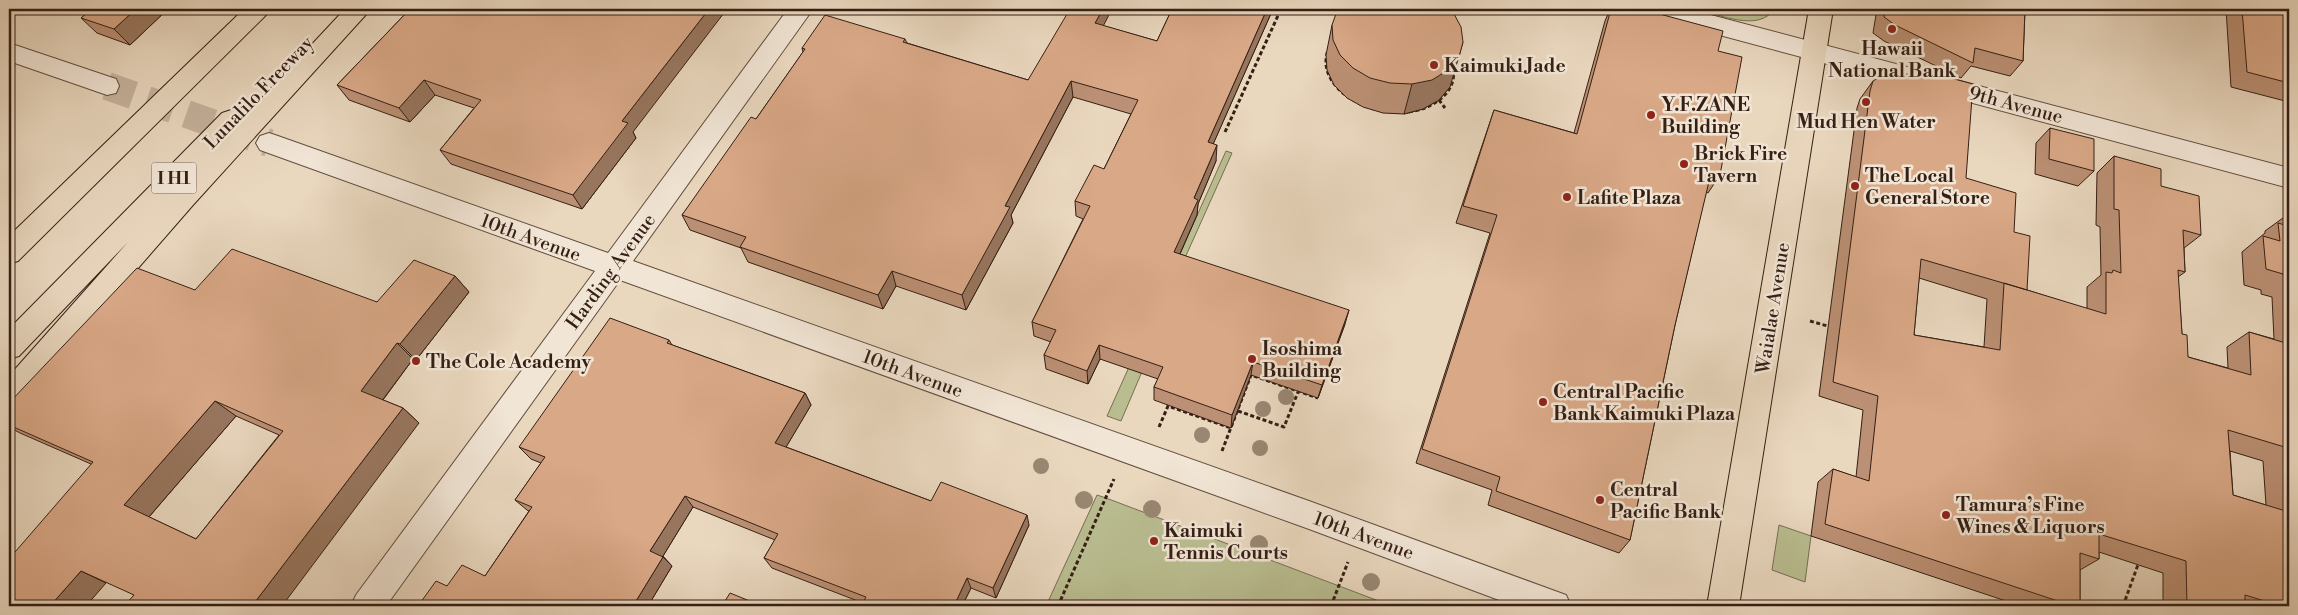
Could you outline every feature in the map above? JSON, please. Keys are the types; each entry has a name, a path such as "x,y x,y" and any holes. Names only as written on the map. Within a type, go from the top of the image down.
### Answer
{"main road":[{"path":"9,253 258,9"},
{"name":"Lunalilo Freeway","path":"9,347 339,9"},
{"path":"9,396 184,198 359,9"},
{"name":"Waialae Avenue","path":"1723,606 1821,9"}],"street":[{"name":"Harding Avenue","path":"367,606 801,9"},
{"name":"9th Avenue","path":"1656,9 2289,178"},
{"path":"9,52 107,86"},
{"name":"10th Avenue","path":"269,143 1310,515 1554,606"}],"path":[{"path":"1225,132 1281,9"},
{"path":"1374,17 1394,17 1413,22 1430,30 1444,42 1452,57 1454,73 1450,87 1439,100 1423,109 1404,114 1383,113 1363,107 1334,85 1327,70 1326,56 1331,42 1346,27 1374,17"},
{"path":"1439,100 1445,108"},
{"path":"1810,321 1838,330"},
{"path":"1220,456 1251,376 1318,398"},
{"path":"1238,411 1284,427 1298,392"},
{"path":"1156,433 1168,406 1231,428"},
{"path":"1058,606 1116,473"},
{"path":"2123,606 2140,559"},
{"path":"1331,606 1349,560"}],"green space":[{"path":"1696,9 1774,9 1767,16 1759,20 1749,21 1726,18"},
{"path":"1226,151 1232,153 1180,269 1158,334 1121,421 1107,416"},
{"name":"Kaimuki Tennis Courts","path":"1097,495 1106,498 1392,606 1046,606"},
{"path":"1779,525 1811,536 1805,582 1772,570"}],"building":[{"path":"92,9 136,9 114,29 81,18"},
{"path":"410,9 709,9 622,121 628,123 573,195 440,150 481,100 424,80 399,108 337,85"},
{"path":"1070,9 1103,9 1095,23 1157,41 1172,9 1267,9 1208,142 1217,145 1194,198 1198,200 1174,252 1349,310 1322,385 1253,362 1232,415 1154,387 1163,367 1099,345 1087,371 1044,355 1056,330 1032,322 1090,206 1075,201 1094,165 1104,169 1138,100 1071,81 1005,206 1010,207 962,295 892,271 878,295 740,247 746,237 682,215 751,117 756,119 805,49 802,48 825,15 905,39 903,42 1028,80"},
{"path":"1339,9 1449,9 1453,12 1461,27 1463,42 1459,57 1448,70 1432,80 1412,84 1390,83 1370,78 1353,68 1340,55 1333,40 1332,25"},
{"path":"1611,9 1641,9 1723,31 1718,51 1742,57 1720,175 1711,173 1675,325 1630,540 1496,491 1500,477 1422,449 1497,215 1463,206 1494,110 1577,134"},
{"path":"1886,9 2025,9 2023,61 1975,48 1973,63 1895,25 1884,17"},
{"path":"2242,9 2289,9 2289,83 2247,72"},
{"path":"1928,72 1973,84 1966,178 2016,193 2014,232 2030,236 2027,290 2106,314 2106,272 2112,273 2113,270 2121,273 2119,210 2114,209 2114,156 2161,169 2161,186 2199,196 2201,235 2183,230 2185,272 2178,270 2182,334 2187,335 2188,357 2251,375 2249,332 2289,344 2289,471 2288,448 2228,430 2233,495 2289,512 2289,606 2281,606 2245,595 2245,606 2187,606 2186,561 2099,534 2099,559 2080,553 2080,606 2073,606 1825,524 1833,469 1869,481 1878,396 1833,382 1870,91 1873,81 1880,77","holes":["1921,259 2004,283 2000,350 1914,335"]},
{"path":"2050,128 2094,139 2094,171 2049,159"},
{"path":"2287,215 2289,216 2289,280 2284,278 2283,274 2266,269 2263,236 2280,241 2278,223 2288,226"},
{"path":"232,249 377,302 414,260 455,276 400,344 397,343 361,391 403,408 252,606 124,606 134,595 81,571 50,606 9,606 9,559 93,462 9,425 9,403 137,268 195,290","holes":["215,401 283,431 196,539 124,505"]},
{"path":"610,318 669,340 667,343 805,393 775,443 931,501 941,482 1027,515 993,588 967,578 954,606 861,606 866,597 764,558 778,534 685,496 650,551 663,557 633,606 418,606 436,581 447,586 462,565 485,576 532,507 515,500 545,457 519,447"},
{"path":"730,593 762,606 722,606"}],"tunnel":[{"path":"107,86 269,143"}],"place":[{"name":"Hawaii National Bank","path":"1892,29"},
{"name":"Kaimuki Jade","path":"1434,65"},
{"name":"Mud Hen Water","path":"1866,102"},
{"name":"Y.F.ZANE Building","path":"1651,115"},
{"name":"Brick Fire Tavern","path":"1684,164"},
{"name":"The Local General Store","path":"1855,186"},
{"name":"Lafite Plaza","path":"1567,197"},
{"name":"Isoshima Building","path":"1252,359"},
{"name":"The Cole Academy","path":"416,361"},
{"name":"Central Pacific Bank Kaimuki Plaza","path":"1543,402"},
{"name":"Central Pacific Bank","path":"1600,500"},
{"name":"Tamura’s Fine Wines & Liquors","path":"1946,515"},
{"name":"Kaimuki Tennis Courts","path":"1154,541"}]}
